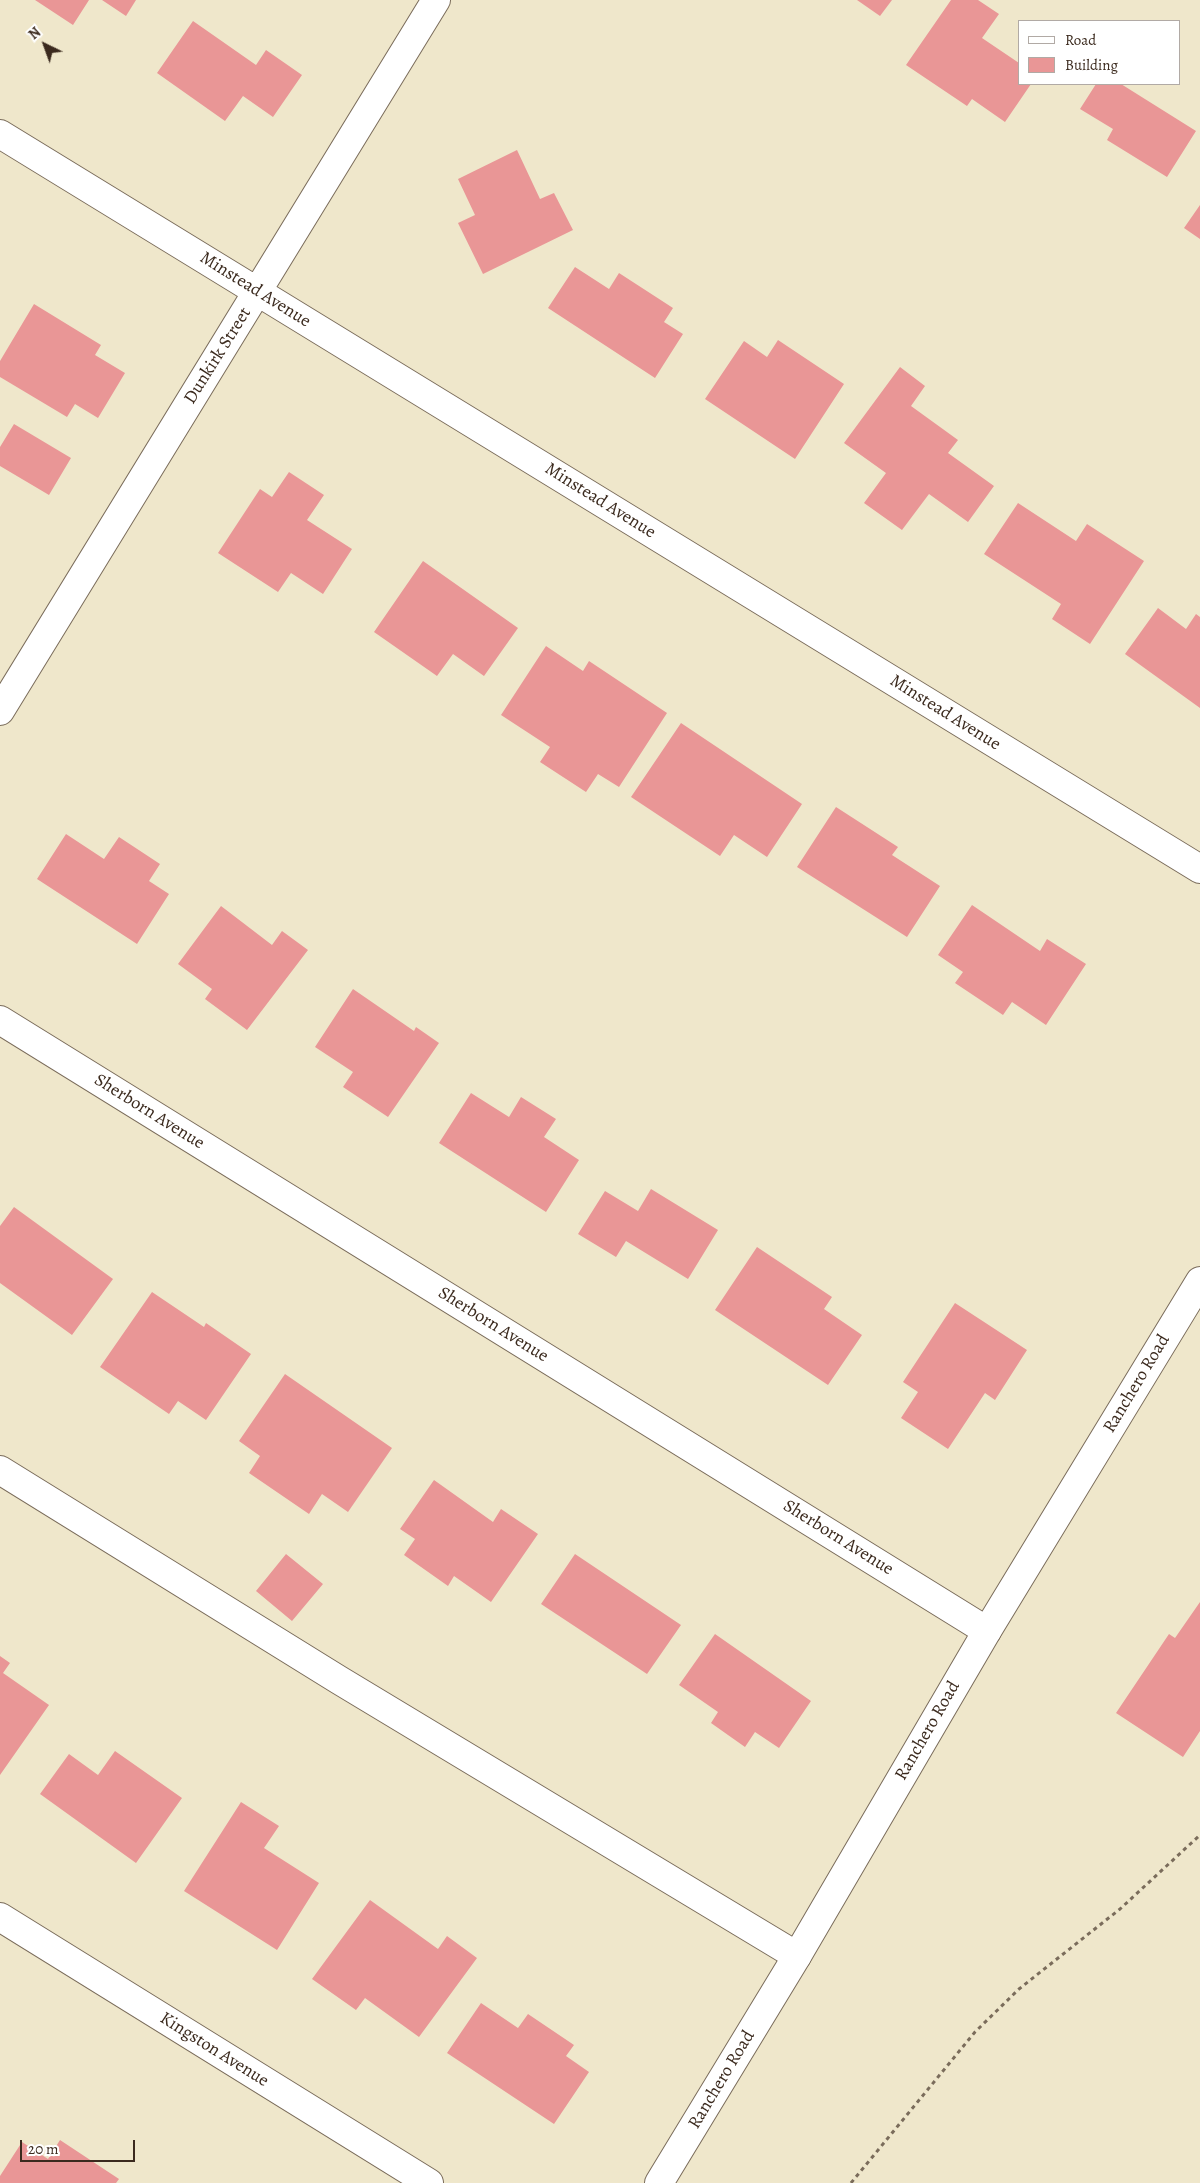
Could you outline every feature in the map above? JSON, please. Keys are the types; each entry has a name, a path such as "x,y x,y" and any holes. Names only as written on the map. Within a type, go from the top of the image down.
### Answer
{"street":[{"name":"Dunkirk Street","path":"0,711 436,0"},
{"name":"Minstead Avenue","path":"0,134 1200,869"},
{"name":"Sherborn Avenue","path":"0,1020 987,1630"},
{"name":"Ranchero Road","path":"659,2183 797,1956 987,1630 1200,1281"},
{"path":"0,1470 339,1680 797,1956"},
{"name":"Kingston Avenue","path":"0,1917 428,2183"}],"path":[{"path":"851,2183 976,2032 1006,2001 1120,1909 1200,1835"}],"building":[{"path":"35,0 89,0 73,25"},
{"path":"102,0 136,0 126,16"},
{"path":"857,0 892,0 880,16"},
{"path":"951,0 978,0 999,14 982,38 1018,62 1018,85 1030,85 1005,122 972,99 967,106 906,65"},
{"path":"193,21 256,65 266,50 302,75 273,117 243,96 225,121 157,73"},
{"path":"1095,85 1123,85 1196,131 1167,177 1107,140 1113,129 1080,109"},
{"path":"517,150 540,199 554,193 573,230 483,274 458,223 475,215 458,179"},
{"path":"1200,205 1200,239 1184,228"},
{"path":"575,267 609,289 619,273 673,308 664,322 683,334 655,378 548,308"},
{"path":"34,304 101,345 95,355 125,373 98,418 75,404 67,417 0,377 0,361"},
{"path":"778,340 844,384 795,459 705,399 744,341 767,357"},
{"path":"900,367 925,386 911,406 958,440 948,453 994,486 968,522 929,494 902,530 864,503 886,473 844,443"},
{"path":"14,424 71,458 49,495 0,466 0,447"},
{"path":"289,472 324,495 307,520 352,549 323,594 291,573 278,592 218,553 260,489 272,497"},
{"path":"1018,503 1076,541 1087,524 1144,561 1090,644 1052,619 1061,604 984,554"},
{"path":"423,561 518,628 484,676 453,654 437,676 374,632"},
{"path":"1158,608 1186,629 1196,614 1200,617 1200,708 1125,654"},
{"path":"546,646 583,671 589,661 667,713 619,787 598,774 586,792 540,762 550,747 501,715"},
{"path":"681,723 802,804 767,857 734,835 720,856 631,797"},
{"path":"836,807 898,847 892,855 940,886 907,937 797,867"},
{"path":"66,834 104,859 119,837 160,864 149,881 169,894 137,944 37,879"},
{"path":"972,905 1040,951 1047,939 1086,964 1046,1025 1012,1002 1003,1015 955,983 963,972 938,955"},
{"path":"221,906 272,945 282,931 308,950 247,1030 205,999 212,989 178,964"},
{"path":"353,989 414,1031 416,1027 439,1043 388,1117 343,1087 353,1072 315,1047"},
{"path":"471,1093 509,1117 521,1097 556,1119 544,1137 579,1160 546,1212 439,1143"},
{"path":"651,1189 718,1230 688,1279 626,1241 616,1257 578,1234 605,1191 638,1211"},
{"path":"14,1207 113,1279 72,1335 0,1283 0,1226"},
{"path":"757,1247 832,1297 824,1309 862,1335 828,1385 715,1310"},
{"path":"152,1292 204,1327 206,1323 251,1354 206,1420 178,1401 169,1414 100,1367"},
{"path":"955,1303 1027,1350 995,1400 985,1393 948,1449 901,1418 918,1392 903,1382"},
{"path":"285,1374 392,1448 348,1512 322,1494 309,1514 249,1473 260,1456 239,1441"},
{"path":"434,1480 493,1522 501,1509 538,1534 491,1602 454,1576 448,1586 404,1555 415,1539 400,1529"},
{"path":"286,1554 323,1584 292,1621 256,1591"},
{"path":"575,1554 681,1625 647,1674 541,1604"},
{"path":"1200,1602 1200,1731 1183,1757 1116,1713 1169,1634 1175,1638"},
{"path":"715,1634 811,1701 779,1748 755,1732 745,1747 711,1723 718,1712 679,1685"},
{"path":"0,1656 10,1663 3,1673 49,1705 0,1775"},
{"path":"115,1751 182,1798 136,1863 40,1794 69,1754 98,1775"},
{"path":"241,1802 279,1826 264,1848 319,1883 277,1950 184,1891"},
{"path":"370,1900 438,1949 447,1936 477,1958 419,2037 365,1998 356,2010 312,1979"},
{"path":"481,2003 518,2028 528,2014 574,2045 566,2056 589,2072 554,2124 447,2053"},
{"path":"60,2140 119,2179 116,2183 0,2183 0,2176 22,2142 48,2159"}]}
